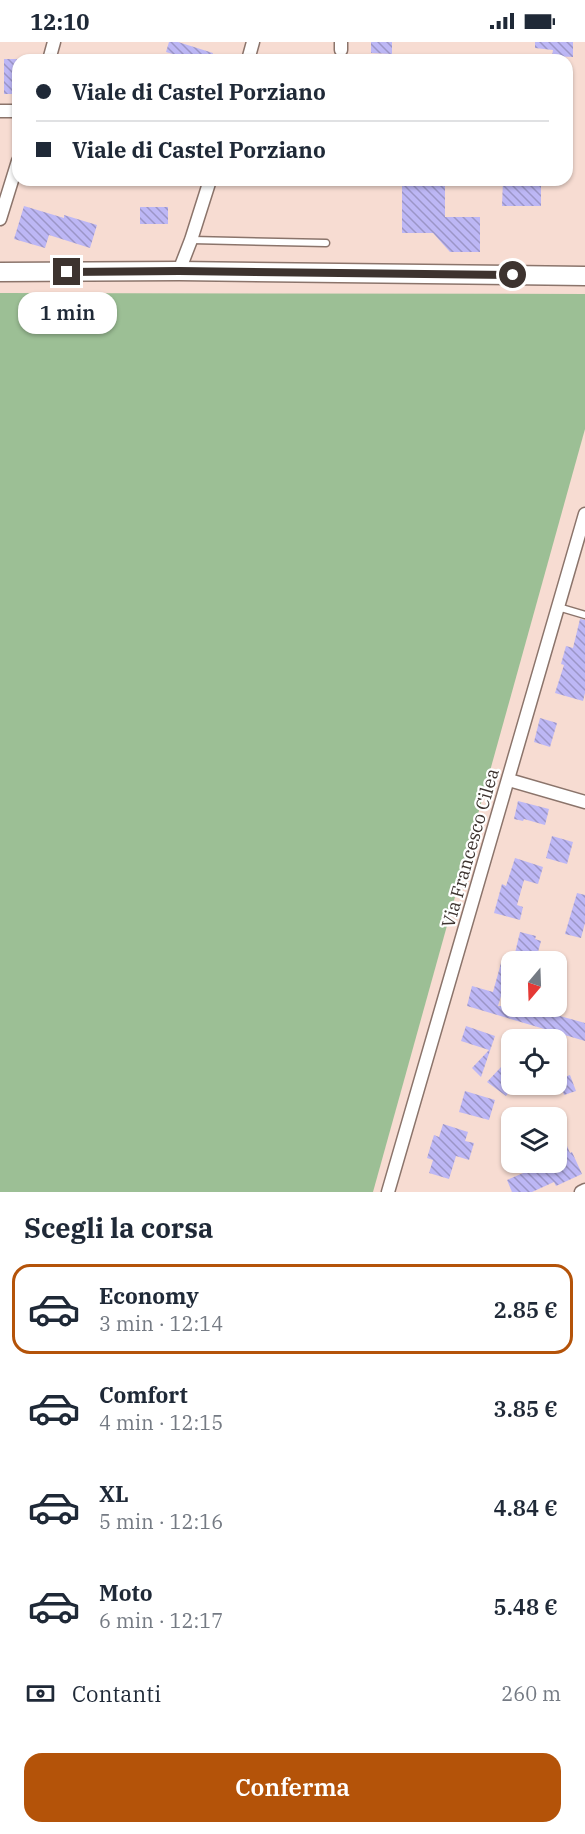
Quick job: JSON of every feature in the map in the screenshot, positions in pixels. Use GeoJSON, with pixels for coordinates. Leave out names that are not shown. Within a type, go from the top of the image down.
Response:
{"type":"FeatureCollection","features":[{"type":"Feature","properties":{"kind":"street"},"geometry":{"type":"LineString","coordinates":[[0,219],[12,180]]}},
{"type":"Feature","properties":{"kind":"street"},"geometry":{"type":"LineString","coordinates":[[179,271],[208,186]]}},
{"type":"Feature","properties":{"kind":"street"},"geometry":{"type":"LineString","coordinates":[[0,272],[179,271],[585,276]]}},
{"type":"Feature","properties":{"kind":"street","name":"Via Francesco Cilea"},"geometry":{"type":"LineString","coordinates":[[388,1192],[558,607],[582,536],[585,514]]}},
{"type":"Feature","properties":{"kind":"street"},"geometry":{"type":"LineString","coordinates":[[509,780],[585,802]]}},
{"type":"Feature","properties":{"kind":"lane"},"geometry":{"type":"LineString","coordinates":[[191,240],[326,243]]}},
{"type":"Feature","properties":{"kind":"lane"},"geometry":{"type":"LineString","coordinates":[[558,607],[585,615]]}},
{"type":"Feature","properties":{"kind":"green space"},"geometry":{"type":"Polygon","coordinates":[[[0,293],[585,294],[585,429],[373,1192],[0,1192],[0,293]]]}},
{"type":"Feature","properties":{"kind":"building"},"geometry":{"type":"Polygon","coordinates":[[[169,42],[178,42],[213,53],[173,54],[166,52],[169,42]]]}},
{"type":"Feature","properties":{"kind":"building"},"geometry":{"type":"Polygon","coordinates":[[[371,42],[392,42],[392,54],[371,53],[371,42]]]}},
{"type":"Feature","properties":{"kind":"building"},"geometry":{"type":"Polygon","coordinates":[[[535,42],[573,42],[573,54],[552,54],[553,50],[535,48],[535,42]]]}},
{"type":"Feature","properties":{"kind":"building"},"geometry":{"type":"Polygon","coordinates":[[[4,59],[12,59],[12,94],[4,94],[4,59]]]}},
{"type":"Feature","properties":{"kind":"building"},"geometry":{"type":"Polygon","coordinates":[[[402,186],[445,186],[445,217],[480,217],[480,252],[450,252],[433,233],[402,233],[402,186]]]}},
{"type":"Feature","properties":{"kind":"building"},"geometry":{"type":"Polygon","coordinates":[[[503,186],[541,186],[541,206],[502,206],[503,186]]]}},
{"type":"Feature","properties":{"kind":"building"},"geometry":{"type":"Polygon","coordinates":[[[24,206],[97,225],[90,248],[49,235],[45,248],[14,239],[24,206]]]}},
{"type":"Feature","properties":{"kind":"building"},"geometry":{"type":"Polygon","coordinates":[[[140,207],[168,207],[168,224],[140,224],[140,207]]]}},
{"type":"Feature","properties":{"kind":"building"},"geometry":{"type":"Polygon","coordinates":[[[580,619],[585,620],[585,693],[583,701],[555,693],[564,665],[561,664],[566,646],[573,648],[580,619]]]}},
{"type":"Feature","properties":{"kind":"building"},"geometry":{"type":"Polygon","coordinates":[[[540,718],[557,723],[550,747],[534,742],[540,718]]]}},
{"type":"Feature","properties":{"kind":"building"},"geometry":{"type":"Polygon","coordinates":[[[518,801],[549,809],[545,825],[524,819],[523,821],[514,819],[518,801]]]}},
{"type":"Feature","properties":{"kind":"building"},"geometry":{"type":"Polygon","coordinates":[[[552,836],[573,842],[567,864],[546,858],[552,836]]]}},
{"type":"Feature","properties":{"kind":"building"},"geometry":{"type":"Polygon","coordinates":[[[515,858],[543,867],[538,884],[524,880],[517,905],[523,907],[520,920],[494,913],[502,884],[506,886],[515,858]]]}},
{"type":"Feature","properties":{"kind":"building"},"geometry":{"type":"Polygon","coordinates":[[[577,893],[585,895],[585,923],[581,938],[565,934],[577,893]]]}},
{"type":"Feature","properties":{"kind":"building"},"geometry":{"type":"Polygon","coordinates":[[[520,932],[536,936],[535,939],[541,941],[538,951],[515,951],[520,932]]]}},
{"type":"Feature","properties":{"kind":"building"},"geometry":{"type":"Polygon","coordinates":[[[501,963],[501,996],[498,1006],[501,1006],[501,1016],[467,1006],[472,986],[493,992],[501,963]]]}},
{"type":"Feature","properties":{"kind":"building"},"geometry":{"type":"Polygon","coordinates":[[[504,1017],[563,1017],[585,1023],[585,1041],[567,1036],[567,1029],[545,1029],[504,1017]]]}},
{"type":"Feature","properties":{"kind":"building"},"geometry":{"type":"Polygon","coordinates":[[[466,1026],[495,1036],[481,1077],[472,1068],[489,1050],[461,1041],[466,1026]]]}},
{"type":"Feature","properties":{"kind":"building"},"geometry":{"type":"Polygon","coordinates":[[[501,1067],[501,1092],[487,1082],[501,1067]]]}},
{"type":"Feature","properties":{"kind":"building"},"geometry":{"type":"Polygon","coordinates":[[[570,1075],[576,1091],[567,1094],[567,1076],[570,1075]]]}},
{"type":"Feature","properties":{"kind":"building"},"geometry":{"type":"Polygon","coordinates":[[[465,1091],[495,1100],[489,1120],[459,1112],[465,1091]]]}},
{"type":"Feature","properties":{"kind":"building"},"geometry":{"type":"Polygon","coordinates":[[[443,1124],[468,1132],[465,1141],[474,1143],[469,1160],[456,1156],[449,1179],[429,1173],[433,1160],[427,1158],[434,1135],[439,1137],[443,1124]]]}},
{"type":"Feature","properties":{"kind":"building"},"geometry":{"type":"Polygon","coordinates":[[[567,1146],[582,1174],[556,1186],[554,1182],[532,1192],[512,1192],[507,1180],[523,1173],[567,1173],[567,1146]]]}},
{"type":"Feature","properties":{"kind":"route"},"geometry":{"type":"LineString","coordinates":[[67,272],[513,275]]}}]}
